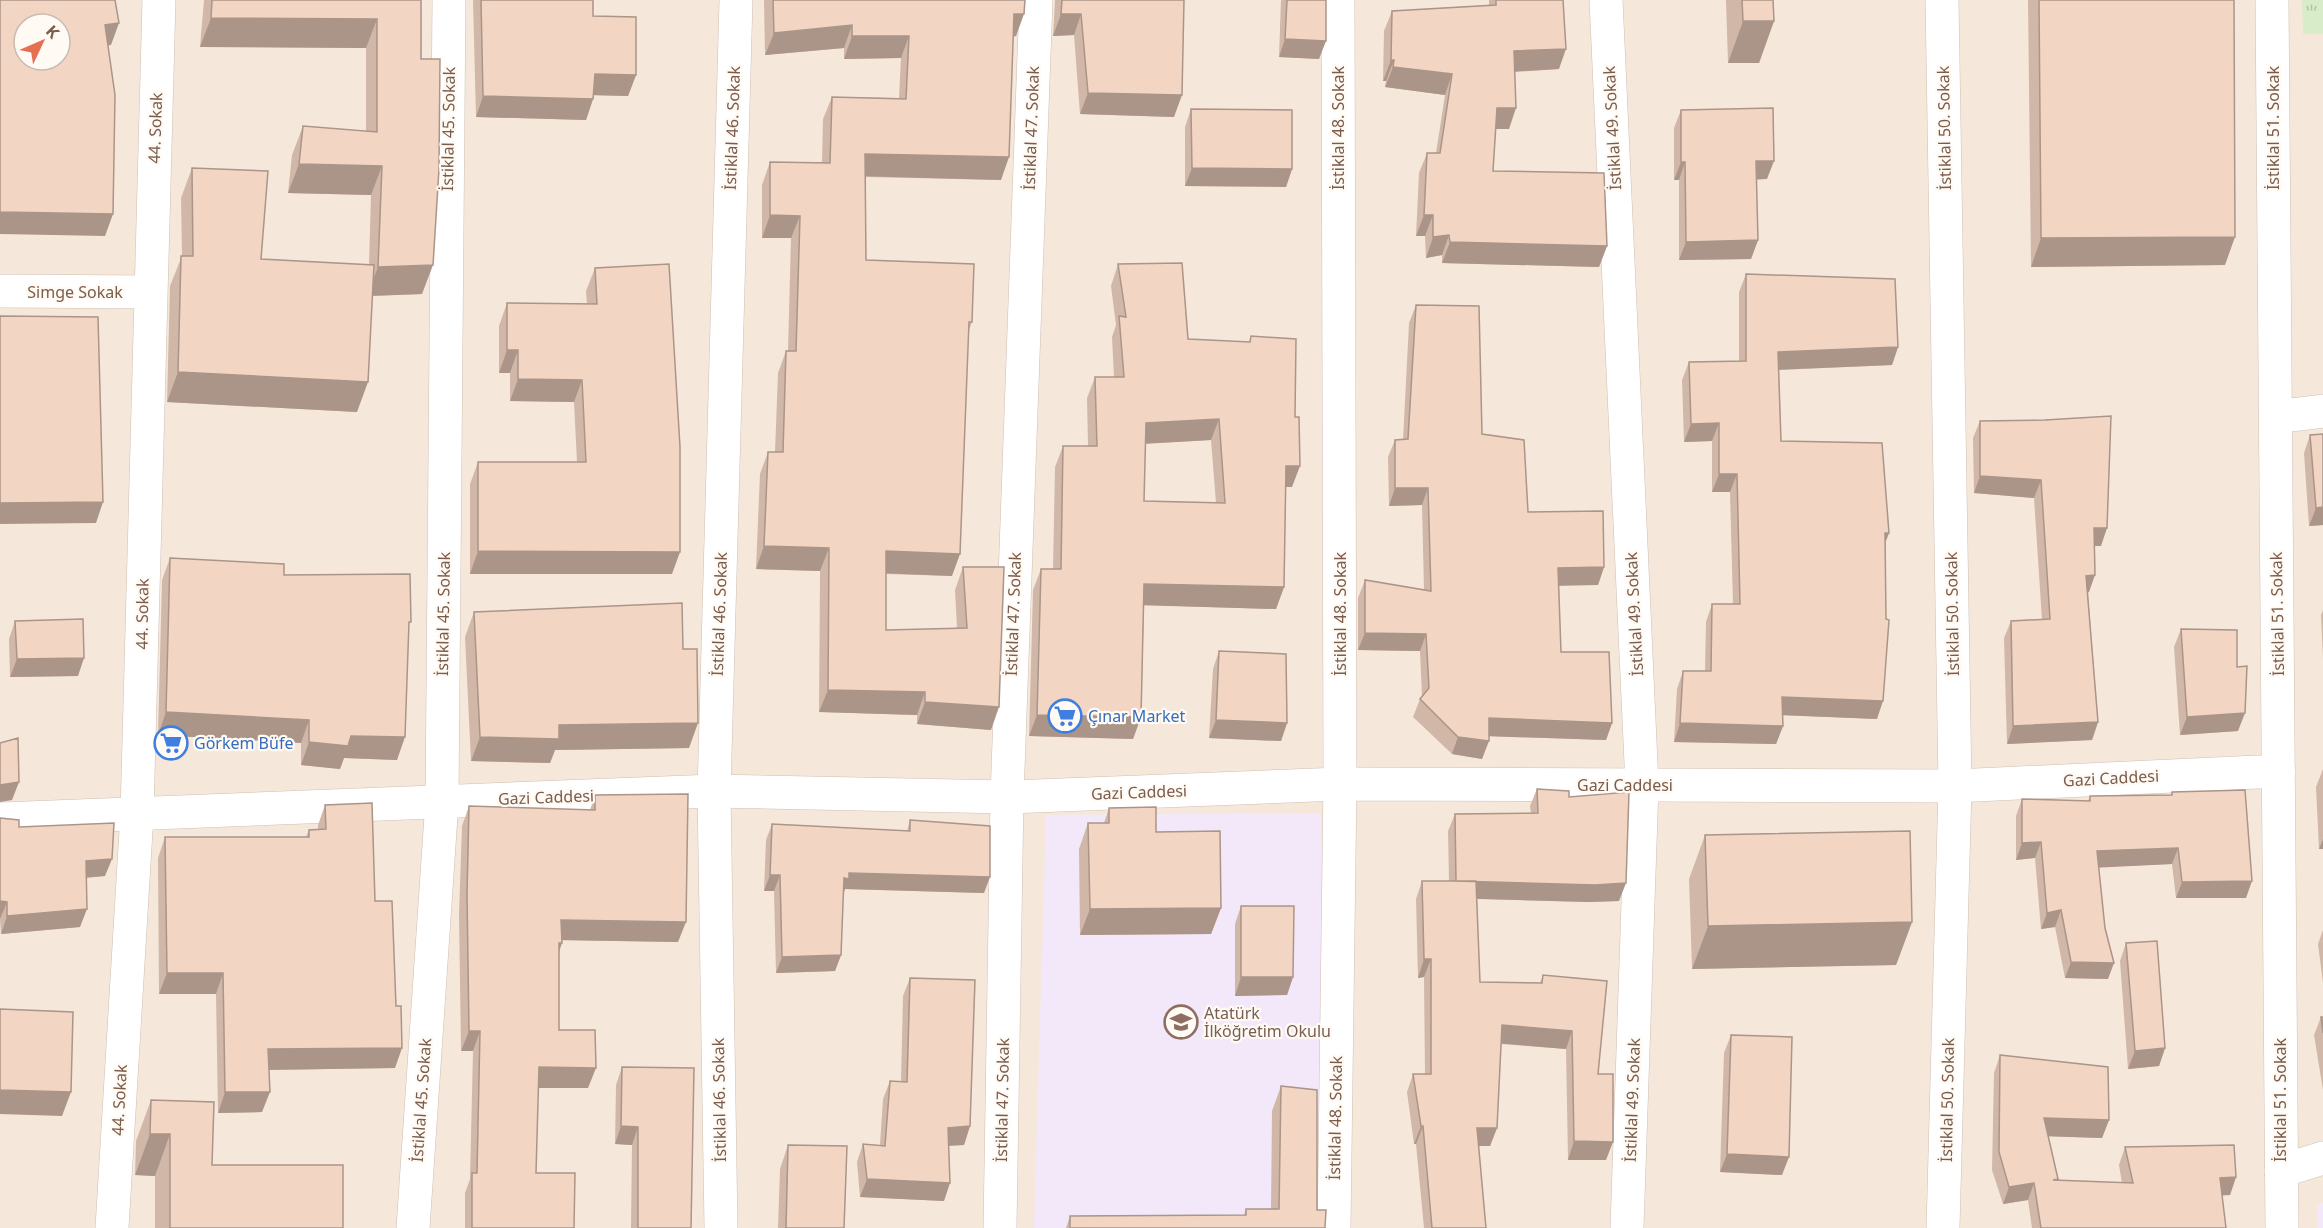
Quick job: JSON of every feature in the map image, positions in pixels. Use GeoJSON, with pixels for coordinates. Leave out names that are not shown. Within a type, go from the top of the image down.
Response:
{"type":"FeatureCollection","features":[{"type":"Feature","properties":{"kind":"street","name":"44. Sokak"},"geometry":{"type":"LineString","coordinates":[[112,1228],[137,814],[159,0]]}},
{"type":"Feature","properties":{"kind":"street","name":"İstiklal 45. Sokak"},"geometry":{"type":"LineString","coordinates":[[413,1228],[442,801],[449,0]]}},
{"type":"Feature","properties":{"kind":"street","name":"İstiklal 46. Sokak"},"geometry":{"type":"LineString","coordinates":[[721,1228],[714,791],[736,0]]}},
{"type":"Feature","properties":{"kind":"street","name":"İstiklal 47. Sokak"},"geometry":{"type":"LineString","coordinates":[[1000,1228],[1006,797],[1036,0]]}},
{"type":"Feature","properties":{"kind":"street","name":"İstiklal 48. Sokak"},"geometry":{"type":"LineString","coordinates":[[1334,1228],[1340,784],[1338,0]]}},
{"type":"Feature","properties":{"kind":"street","name":"İstiklal 49. Sokak"},"geometry":{"type":"LineString","coordinates":[[1606,0],[1642,785],[1628,1228]]}},
{"type":"Feature","properties":{"kind":"street","name":"İstiklal 50. Sokak"},"geometry":{"type":"LineString","coordinates":[[1942,0],[1954,786],[1943,1228]]}},
{"type":"Feature","properties":{"kind":"street","name":"İstiklal 51. Sokak"},"geometry":{"type":"LineString","coordinates":[[2272,0],[2282,1228]]}},
{"type":"Feature","properties":{"kind":"street","name":"Simge Sokak"},"geometry":{"type":"LineString","coordinates":[[0,291],[150,292]]}},
{"type":"Feature","properties":{"kind":"street"},"geometry":{"type":"LineString","coordinates":[[2276,417],[2323,411]]}},
{"type":"Feature","properties":{"kind":"street","name":"Gazi Caddesi"},"geometry":{"type":"LineString","coordinates":[[0,819],[714,791],[1006,797],[1340,784],[1954,786],[2279,771]]}},
{"type":"Feature","properties":{"kind":"street"},"geometry":{"type":"LineString","coordinates":[[2281,1171],[2323,1158]]}},
{"type":"Feature","properties":{"kind":"shaded area"},"geometry":{"type":"Polygon","coordinates":[[[0,0],[2323,0],[2323,1228],[0,1228],[0,0]]]}},
{"type":"Feature","properties":{"kind":"shaded area","name":"Atatürk İlköğretim Okulu"},"geometry":{"type":"Polygon","coordinates":[[[1321,813],[1322,1228],[1034,1228],[1046,815],[1321,813]]]}},
{"type":"Feature","properties":{"kind":"shaded area"},"geometry":{"type":"Polygon","coordinates":[[[2323,1203],[2323,1228],[2318,1228],[2317,1204],[2323,1203]]]}},
{"type":"Feature","properties":{"kind":"green space"},"geometry":{"type":"Polygon","coordinates":[[[2302,0],[2323,0],[2323,34],[2303,34],[2302,0]]]}},
{"type":"Feature","properties":{"kind":"building"},"geometry":{"type":"Polygon","coordinates":[[[0,0],[115,0],[119,23],[105,25],[115,95],[113,214],[0,212],[0,0]]]}},
{"type":"Feature","properties":{"kind":"building"},"geometry":{"type":"Polygon","coordinates":[[[212,0],[421,0],[421,59],[440,59],[439,169],[433,265],[378,267],[382,166],[299,164],[303,126],[377,132],[377,19],[211,18],[212,0]]]}},
{"type":"Feature","properties":{"kind":"building"},"geometry":{"type":"Polygon","coordinates":[[[481,0],[593,0],[593,16],[636,17],[636,75],[595,74],[593,99],[483,96],[481,0]]]}},
{"type":"Feature","properties":{"kind":"building"},"geometry":{"type":"Polygon","coordinates":[[[773,0],[1025,0],[1024,14],[1014,14],[1009,157],[865,154],[866,260],[974,264],[972,322],[969,322],[960,554],[886,551],[886,630],[967,628],[963,567],[1004,567],[999,707],[925,702],[925,692],[828,690],[829,548],[764,546],[768,452],[783,452],[786,351],[796,351],[800,216],[770,215],[770,162],[830,163],[832,97],[906,99],[909,36],[852,36],[852,25],[774,33],[773,0]]]}},
{"type":"Feature","properties":{"kind":"building"},"geometry":{"type":"Polygon","coordinates":[[[1062,0],[1184,0],[1182,95],[1088,93],[1081,14],[1061,14],[1062,0]]]}},
{"type":"Feature","properties":{"kind":"building"},"geometry":{"type":"Polygon","coordinates":[[[1287,0],[1326,0],[1326,41],[1285,39],[1287,0]]]}},
{"type":"Feature","properties":{"kind":"building"},"geometry":{"type":"Polygon","coordinates":[[[1496,0],[1563,0],[1566,49],[1514,51],[1516,108],[1497,108],[1493,171],[1604,173],[1607,246],[1450,242],[1449,235],[1433,237],[1433,215],[1424,215],[1427,153],[1440,153],[1452,74],[1393,67],[1394,60],[1391,60],[1392,11],[1496,5],[1496,0]]]}},
{"type":"Feature","properties":{"kind":"building"},"geometry":{"type":"Polygon","coordinates":[[[1742,0],[1773,0],[1774,21],[1743,21],[1742,0]]]}},
{"type":"Feature","properties":{"kind":"building"},"geometry":{"type":"Polygon","coordinates":[[[2039,0],[2234,0],[2235,237],[2041,238],[2039,0]]]}},
{"type":"Feature","properties":{"kind":"building"},"geometry":{"type":"Polygon","coordinates":[[[1773,108],[1774,161],[1756,161],[1758,240],[1686,242],[1685,162],[1681,162],[1681,110],[1773,108]]]}},
{"type":"Feature","properties":{"kind":"building"},"geometry":{"type":"Polygon","coordinates":[[[1191,109],[1292,110],[1292,169],[1192,168],[1191,109]]]}},
{"type":"Feature","properties":{"kind":"building"},"geometry":{"type":"Polygon","coordinates":[[[192,168],[268,171],[261,259],[374,265],[368,382],[178,372],[181,256],[193,256],[192,168]]]}},
{"type":"Feature","properties":{"kind":"building"},"geometry":{"type":"Polygon","coordinates":[[[1182,263],[1188,339],[1250,342],[1251,336],[1296,339],[1295,417],[1299,417],[1300,466],[1286,466],[1284,587],[1144,584],[1141,717],[1037,715],[1041,569],[1061,569],[1063,446],[1097,446],[1095,377],[1124,377],[1119,316],[1126,317],[1118,264],[1182,263]],[[1219,419],[1146,423],[1144,501],[1225,503],[1219,419]]]}},
{"type":"Feature","properties":{"kind":"building"},"geometry":{"type":"Polygon","coordinates":[[[669,264],[680,447],[680,552],[478,551],[478,462],[586,462],[582,380],[518,379],[518,350],[507,350],[507,303],[597,304],[595,268],[669,264]]]}},
{"type":"Feature","properties":{"kind":"building"},"geometry":{"type":"Polygon","coordinates":[[[1746,274],[1895,279],[1898,347],[1778,352],[1781,441],[1882,443],[1889,533],[1885,533],[1886,619],[1889,620],[1883,701],[1782,697],[1783,726],[1680,723],[1683,671],[1711,671],[1712,604],[1740,604],[1737,474],[1719,474],[1719,423],[1691,424],[1689,362],[1746,361],[1746,274]]]}},
{"type":"Feature","properties":{"kind":"building"},"geometry":{"type":"Polygon","coordinates":[[[1416,305],[1479,306],[1482,434],[1524,440],[1528,512],[1603,511],[1604,567],[1558,568],[1561,652],[1609,652],[1612,723],[1489,718],[1489,741],[1458,737],[1420,699],[1429,688],[1426,634],[1365,633],[1365,580],[1431,591],[1428,488],[1395,488],[1395,440],[1408,439],[1416,305]]]}},
{"type":"Feature","properties":{"kind":"building"},"geometry":{"type":"Polygon","coordinates":[[[0,316],[98,317],[103,502],[0,503],[0,316]]]}},
{"type":"Feature","properties":{"kind":"building"},"geometry":{"type":"Polygon","coordinates":[[[2111,416],[2107,528],[2094,528],[2095,575],[2086,576],[2098,722],[2013,726],[2011,621],[2050,619],[2041,480],[1980,476],[1980,421],[2111,416]]]}},
{"type":"Feature","properties":{"kind":"building"},"geometry":{"type":"Polygon","coordinates":[[[2323,434],[2323,507],[2316,508],[2310,435],[2323,434]]]}},
{"type":"Feature","properties":{"kind":"building"},"geometry":{"type":"Polygon","coordinates":[[[170,558],[284,564],[284,575],[410,574],[411,622],[409,622],[405,737],[351,736],[348,746],[309,742],[309,720],[166,712],[170,558]]]}},
{"type":"Feature","properties":{"kind":"building"},"geometry":{"type":"Polygon","coordinates":[[[682,603],[683,649],[697,649],[698,723],[559,725],[559,739],[480,737],[474,612],[682,603]]]}},
{"type":"Feature","properties":{"kind":"building"},"geometry":{"type":"Polygon","coordinates":[[[83,619],[84,658],[17,659],[15,621],[83,619]]]}},
{"type":"Feature","properties":{"kind":"building"},"geometry":{"type":"Polygon","coordinates":[[[2181,629],[2237,630],[2237,667],[2247,666],[2245,713],[2187,717],[2181,629]]]}},
{"type":"Feature","properties":{"kind":"building"},"geometry":{"type":"Polygon","coordinates":[[[1219,651],[1286,654],[1287,723],[1216,720],[1219,651]]]}},
{"type":"Feature","properties":{"kind":"building"},"geometry":{"type":"Polygon","coordinates":[[[18,738],[19,782],[0,785],[0,743],[18,738]]]}},
{"type":"Feature","properties":{"kind":"building"},"geometry":{"type":"Polygon","coordinates":[[[1537,789],[1569,791],[1569,797],[1629,792],[1626,883],[1595,885],[1456,881],[1455,814],[1538,813],[1537,789]]]}},
{"type":"Feature","properties":{"kind":"building"},"geometry":{"type":"Polygon","coordinates":[[[2245,790],[2252,881],[2182,882],[2178,848],[2097,851],[2105,928],[2114,963],[2071,962],[2061,910],[2047,913],[2041,842],[2022,843],[2022,799],[2090,801],[2090,796],[2172,795],[2172,792],[2245,790]]]}},
{"type":"Feature","properties":{"kind":"building"},"geometry":{"type":"Polygon","coordinates":[[[688,794],[686,922],[561,920],[559,1030],[595,1030],[596,1068],[539,1067],[536,1173],[575,1173],[574,1228],[472,1228],[472,1173],[477,1173],[480,1031],[469,1031],[467,894],[469,806],[595,810],[595,795],[688,794]]]}},
{"type":"Feature","properties":{"kind":"building"},"geometry":{"type":"Polygon","coordinates":[[[372,803],[375,901],[392,901],[396,1006],[401,1006],[402,1048],[268,1049],[270,1092],[225,1092],[223,973],[167,973],[165,837],[309,837],[309,830],[326,829],[325,805],[372,803]]]}},
{"type":"Feature","properties":{"kind":"building"},"geometry":{"type":"Polygon","coordinates":[[[1156,807],[1156,832],[1220,831],[1221,908],[1090,909],[1088,823],[1109,823],[1109,808],[1156,807]]]}},
{"type":"Feature","properties":{"kind":"building"},"geometry":{"type":"Polygon","coordinates":[[[0,818],[19,820],[19,827],[114,823],[112,859],[86,861],[87,909],[7,916],[7,902],[0,901],[0,818]]]}},
{"type":"Feature","properties":{"kind":"building"},"geometry":{"type":"Polygon","coordinates":[[[910,820],[990,826],[990,877],[849,873],[849,879],[844,878],[841,955],[782,957],[780,875],[770,875],[772,824],[910,831],[910,820]]]}},
{"type":"Feature","properties":{"kind":"building"},"geometry":{"type":"Polygon","coordinates":[[[1910,831],[1912,922],[1708,926],[1705,835],[1910,831]]]}},
{"type":"Feature","properties":{"kind":"building"},"geometry":{"type":"Polygon","coordinates":[[[1422,881],[1476,881],[1480,982],[1542,983],[1543,975],[1607,981],[1598,1074],[1613,1074],[1613,1142],[1574,1141],[1572,1031],[1502,1025],[1497,1128],[1477,1128],[1486,1228],[1432,1228],[1423,1126],[1421,1126],[1413,1074],[1431,1074],[1431,959],[1424,959],[1422,881]]]}},
{"type":"Feature","properties":{"kind":"building"},"geometry":{"type":"Polygon","coordinates":[[[1241,906],[1294,906],[1293,977],[1241,977],[1241,906]]]}},
{"type":"Feature","properties":{"kind":"building"},"geometry":{"type":"Polygon","coordinates":[[[2157,941],[2165,1048],[2135,1051],[2126,943],[2157,941]]]}},
{"type":"Feature","properties":{"kind":"building"},"geometry":{"type":"Polygon","coordinates":[[[910,978],[975,980],[970,1126],[948,1128],[950,1183],[867,1179],[863,1144],[885,1146],[890,1081],[907,1082],[910,978]]]}},
{"type":"Feature","properties":{"kind":"building"},"geometry":{"type":"Polygon","coordinates":[[[0,1009],[73,1012],[71,1092],[0,1090],[0,1009]]]}},
{"type":"Feature","properties":{"kind":"building"},"geometry":{"type":"Polygon","coordinates":[[[1731,1035],[1792,1037],[1789,1157],[1727,1154],[1731,1035]]]}},
{"type":"Feature","properties":{"kind":"building"},"geometry":{"type":"Polygon","coordinates":[[[2000,1055],[2108,1067],[2109,1120],[2044,1118],[2058,1179],[2053,1180],[2133,1183],[2125,1147],[2234,1145],[2236,1177],[2220,1178],[2226,1228],[2041,1228],[2034,1183],[2009,1187],[1999,1152],[2000,1055]]]}},
{"type":"Feature","properties":{"kind":"building"},"geometry":{"type":"Polygon","coordinates":[[[622,1067],[694,1068],[691,1228],[638,1228],[638,1127],[621,1126],[622,1067]]]}},
{"type":"Feature","properties":{"kind":"building"},"geometry":{"type":"Polygon","coordinates":[[[1281,1086],[1317,1090],[1317,1210],[1326,1210],[1325,1228],[1070,1228],[1070,1216],[1246,1215],[1246,1209],[1279,1209],[1281,1086]]]}},
{"type":"Feature","properties":{"kind":"building"},"geometry":{"type":"Polygon","coordinates":[[[151,1100],[214,1102],[212,1165],[343,1165],[343,1228],[170,1228],[170,1134],[150,1134],[151,1100]]]}},
{"type":"Feature","properties":{"kind":"building"},"geometry":{"type":"Polygon","coordinates":[[[788,1145],[847,1146],[844,1228],[786,1228],[788,1145]]]}},
{"type":"Feature","properties":{"kind":"place","name":"Çınar Market"},"geometry":{"type":"Point","coordinates":[1065,716]}},
{"type":"Feature","properties":{"kind":"place","name":"Görkem Büfe"},"geometry":{"type":"Point","coordinates":[171,743]}},
{"type":"Feature","properties":{"kind":"place","name":"Atatürk İlköğretim Okulu"},"geometry":{"type":"Point","coordinates":[1181,1022]}}]}
